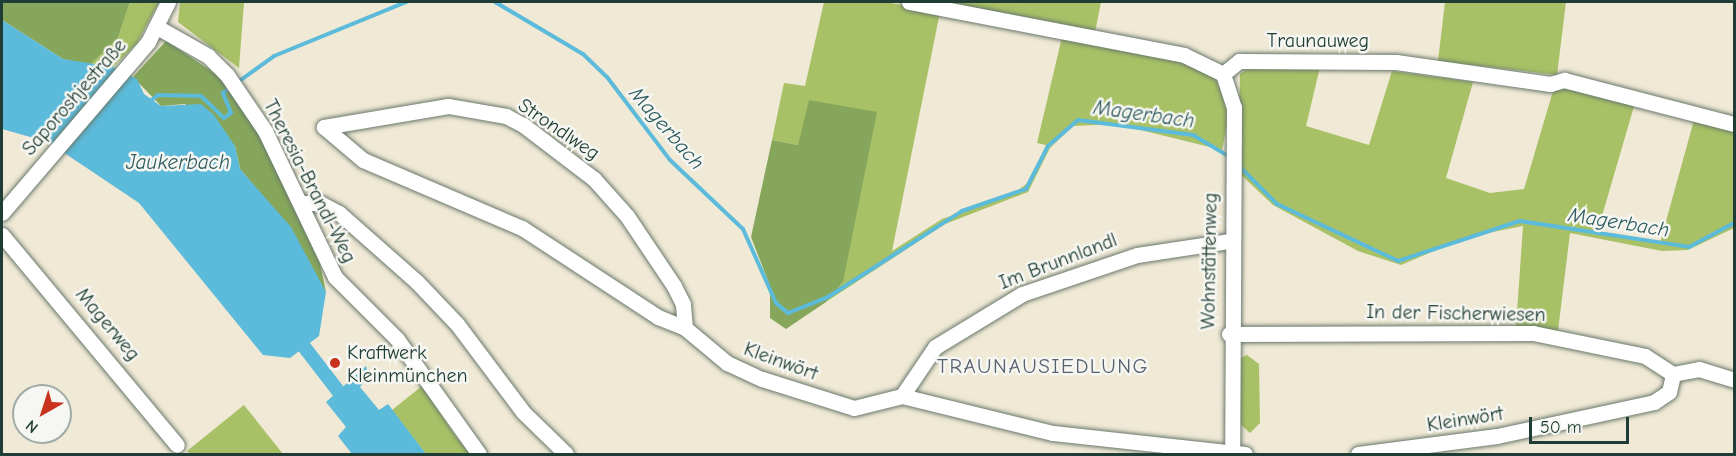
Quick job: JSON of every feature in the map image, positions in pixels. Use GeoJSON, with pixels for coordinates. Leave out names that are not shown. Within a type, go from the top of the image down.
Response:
{"type":"FeatureCollection","features":[{"type":"Feature","properties":{"kind":"street","name":"Saporoshjestraße"},"geometry":{"type":"LineString","coordinates":[[2,213],[137,57],[157,27],[168,2]]}},
{"type":"Feature","properties":{"kind":"street"},"geometry":{"type":"LineString","coordinates":[[909,2],[1184,55],[1223,74]]}},
{"type":"Feature","properties":{"kind":"street","name":"Theresia-Brandl-Weg"},"geometry":{"type":"LineString","coordinates":[[157,27],[208,56],[240,92],[302,203],[335,277],[397,339],[479,454]]}},
{"type":"Feature","properties":{"kind":"street","name":"Traunauweg"},"geometry":{"type":"LineString","coordinates":[[1223,74],[1239,61],[1396,62],[1550,84],[1564,80],[1734,124]]}},
{"type":"Feature","properties":{"kind":"street","name":"Wohnstättenweg"},"geometry":{"type":"LineString","coordinates":[[1223,74],[1233,96],[1229,334],[1239,452]]}},
{"type":"Feature","properties":{"kind":"street","name":"Strondlweg"},"geometry":{"type":"LineString","coordinates":[[324,127],[448,106],[506,116],[523,125],[594,178],[627,216],[674,286],[683,304],[685,328]]}},
{"type":"Feature","properties":{"kind":"street","name":"Kleinwört"},"geometry":{"type":"LineString","coordinates":[[324,127],[363,160],[522,228],[658,317],[685,328],[744,373],[832,401],[869,408],[902,396]]}},
{"type":"Feature","properties":{"kind":"street"},"geometry":{"type":"LineString","coordinates":[[302,203],[320,202],[339,213],[417,282],[452,318],[523,412],[566,454]]}},
{"type":"Feature","properties":{"kind":"street","name":"Magerweg"},"geometry":{"type":"LineString","coordinates":[[2,235],[177,445]]}},
{"type":"Feature","properties":{"kind":"street","name":"Im Brunnlandl"},"geometry":{"type":"LineString","coordinates":[[902,396],[935,347],[1015,298],[1101,264],[1230,241]]}},
{"type":"Feature","properties":{"kind":"street","name":"In der Fischerwiesen"},"geometry":{"type":"LineString","coordinates":[[1229,334],[1533,333],[1645,356],[1673,374]]}},
{"type":"Feature","properties":{"kind":"street"},"geometry":{"type":"LineString","coordinates":[[1673,374],[1699,369],[1734,380]]}},
{"type":"Feature","properties":{"kind":"street","name":"Kleinwört"},"geometry":{"type":"LineString","coordinates":[[1358,454],[1497,436],[1654,402],[1669,392],[1673,374]]}},
{"type":"Feature","properties":{"kind":"street"},"geometry":{"type":"LineString","coordinates":[[902,396],[1053,433],[1239,452]]}},
{"type":"Feature","properties":{"kind":"green space"},"geometry":{"type":"Polygon","coordinates":[[[2,2],[130,2],[118,38],[90,65],[63,59],[2,20],[2,2]]]}},
{"type":"Feature","properties":{"kind":"green space"},"geometry":{"type":"Polygon","coordinates":[[[130,2],[159,2],[137,43],[113,67],[90,65],[118,38],[130,2]]]}},
{"type":"Feature","properties":{"kind":"green space"},"geometry":{"type":"Polygon","coordinates":[[[180,2],[244,2],[239,68],[178,22],[180,2]]]}},
{"type":"Feature","properties":{"kind":"green space"},"geometry":{"type":"Polygon","coordinates":[[[824,2],[886,2],[940,12],[892,251],[942,219],[1011,195],[1032,180],[1046,145],[1037,143],[1062,37],[1178,60],[1216,78],[1229,115],[1222,150],[1116,124],[1073,126],[1050,148],[1028,192],[945,224],[826,302],[843,282],[798,145],[772,140],[784,83],[805,86],[824,2]]]}},
{"type":"Feature","properties":{"kind":"green space"},"geometry":{"type":"Polygon","coordinates":[[[945,2],[1101,2],[1095,32],[945,2]]]}},
{"type":"Feature","properties":{"kind":"green space"},"geometry":{"type":"Polygon","coordinates":[[[1445,2],[1566,2],[1557,75],[1438,61],[1445,2]]]}},
{"type":"Feature","properties":{"kind":"green space"},"geometry":{"type":"Polygon","coordinates":[[[166,41],[219,76],[259,133],[320,264],[326,292],[274,209],[240,169],[235,146],[185,104],[161,106],[133,77],[166,41]]]}},
{"type":"Feature","properties":{"kind":"green space"},"geometry":{"type":"Polygon","coordinates":[[[1320,67],[1306,126],[1369,145],[1392,71],[1473,82],[1446,178],[1490,193],[1524,189],[1553,91],[1561,85],[1635,103],[1597,233],[1628,239],[1660,243],[1694,120],[1734,129],[1734,228],[1688,250],[1662,251],[1570,233],[1558,331],[1516,326],[1523,226],[1467,237],[1401,265],[1358,251],[1273,205],[1238,172],[1240,74],[1248,68],[1320,67]]]}},
{"type":"Feature","properties":{"kind":"green space"},"geometry":{"type":"Polygon","coordinates":[[[809,100],[877,112],[843,282],[826,302],[786,329],[770,318],[770,286],[751,237],[772,140],[798,145],[809,100]]]}},
{"type":"Feature","properties":{"kind":"green space"},"geometry":{"type":"Polygon","coordinates":[[[1247,355],[1259,364],[1260,423],[1250,433],[1239,423],[1239,359],[1247,355]]]}},
{"type":"Feature","properties":{"kind":"green space"},"geometry":{"type":"Polygon","coordinates":[[[422,386],[470,454],[426,454],[392,410],[422,386]]]}},
{"type":"Feature","properties":{"kind":"green space"},"geometry":{"type":"Polygon","coordinates":[[[244,405],[283,454],[190,454],[187,451],[244,405]]]}},
{"type":"Feature","properties":{"kind":"water","name":"Jaukerbach"},"geometry":{"type":"Polygon","coordinates":[[[2,20],[63,59],[113,67],[137,79],[144,94],[161,106],[201,104],[214,115],[235,146],[240,169],[291,227],[326,292],[319,336],[290,358],[263,355],[139,203],[48,142],[2,129],[2,20]]]}},
{"type":"Feature","properties":{"kind":"water"},"geometry":{"type":"Polygon","coordinates":[[[366,366],[369,376],[360,387],[379,410],[388,404],[426,454],[352,454],[338,436],[346,427],[326,402],[366,366]]]}},
{"type":"Feature","properties":{"kind":"waterway","name":"Magerbach"},"geometry":{"type":"LineString","coordinates":[[238,82],[274,56],[406,2]]}},
{"type":"Feature","properties":{"kind":"waterway","name":"Magerbach"},"geometry":{"type":"LineString","coordinates":[[495,2],[583,54],[607,77],[670,160],[743,229],[776,303],[788,313],[828,297],[962,211],[1026,189],[1048,146],[1078,120],[1193,135],[1230,157]]}},
{"type":"Feature","properties":{"kind":"waterway"},"geometry":{"type":"LineString","coordinates":[[149,102],[158,95],[201,96],[224,118],[231,113],[223,93],[232,86]]}},
{"type":"Feature","properties":{"kind":"waterway","name":"Magerbach"},"geometry":{"type":"LineString","coordinates":[[1237,164],[1277,204],[1398,261],[1520,221],[1689,247],[1734,223]]}},
{"type":"Feature","properties":{"kind":"waterway"},"geometry":{"type":"LineString","coordinates":[[295,335],[349,405]]}},
{"type":"Feature","properties":{"kind":"place","name":"Kraftwerk Kleinmünchen"},"geometry":{"type":"Point","coordinates":[335,363]}},
{"type":"Feature","properties":{"kind":"district","name":"TRAUNAUSIEDLUNG"},"geometry":{"type":"Point","coordinates":[1043,366]}}]}
